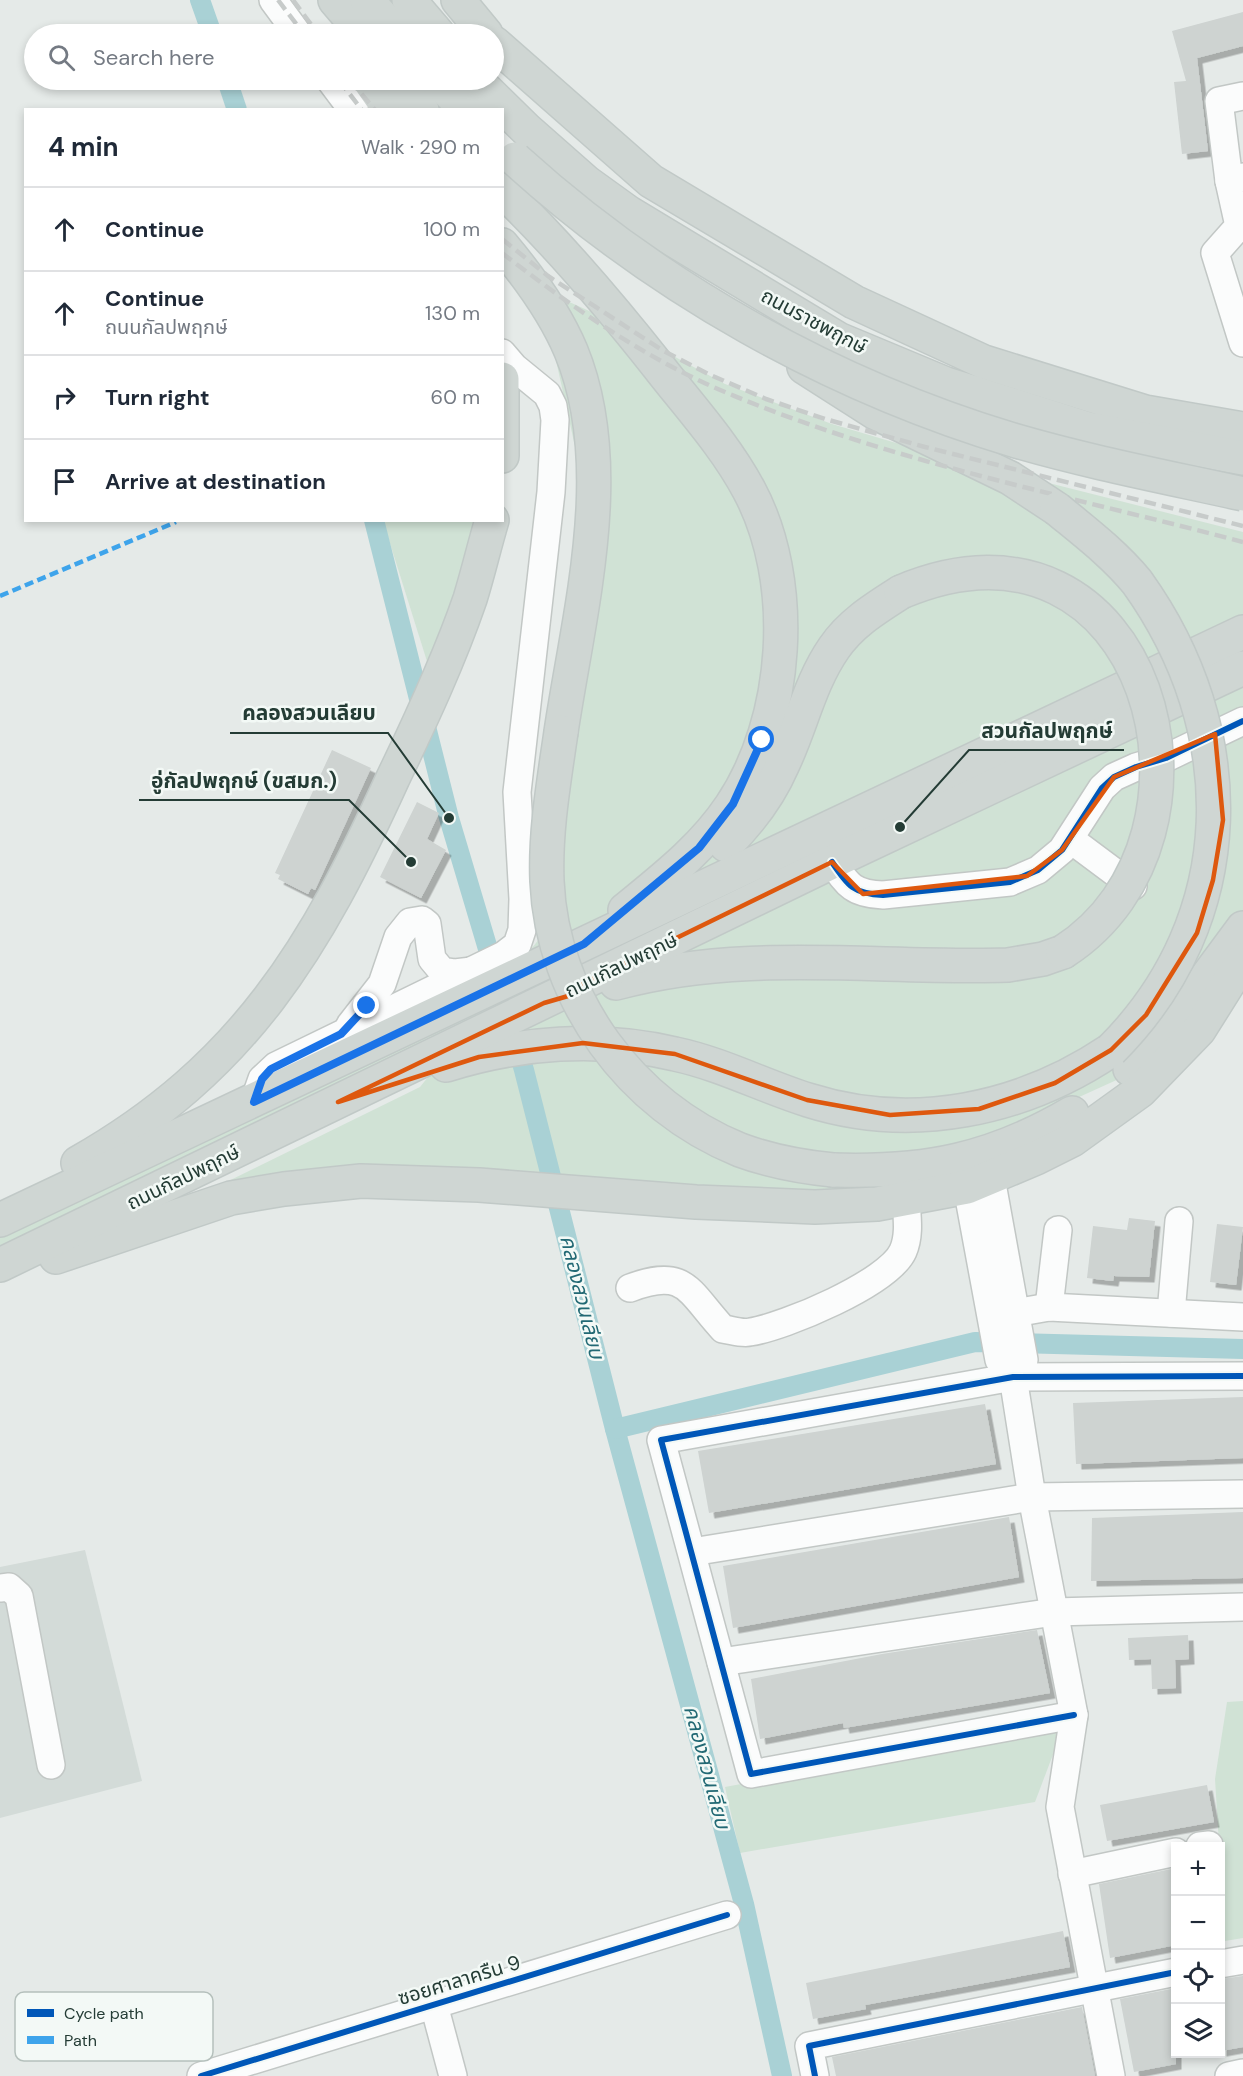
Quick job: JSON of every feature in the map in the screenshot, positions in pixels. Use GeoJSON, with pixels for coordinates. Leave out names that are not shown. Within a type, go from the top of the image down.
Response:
{"type":"FeatureCollection","features":[{"type":"Feature","properties":{"kind":"main road"},"geometry":{"type":"LineString","coordinates":[[313,0],[330,24]]}},
{"type":"Feature","properties":{"kind":"main road"},"geometry":{"type":"LineString","coordinates":[[335,0],[355,24]]}},
{"type":"Feature","properties":{"kind":"main road"},"geometry":{"type":"LineString","coordinates":[[367,0],[388,24]]}},
{"type":"Feature","properties":{"kind":"main road"},"geometry":{"type":"LineString","coordinates":[[409,0],[429,24]]}},
{"type":"Feature","properties":{"kind":"main road"},"geometry":{"type":"LineString","coordinates":[[458,0],[478,24]]}},
{"type":"Feature","properties":{"kind":"main road","name":"ถนนราชพฤกษ์"},"geometry":{"type":"LineString","coordinates":[[504,52],[651,181],[854,302],[984,362],[1145,412],[1207,425],[1243,429]]}},
{"type":"Feature","properties":{"kind":"main road"},"geometry":{"type":"LineString","coordinates":[[383,90],[418,108]]}},
{"type":"Feature","properties":{"kind":"main road"},"geometry":{"type":"LineString","coordinates":[[447,90],[464,108]]}},
{"type":"Feature","properties":{"kind":"main road","name":"ถนนราชพฤกษ์"},"geometry":{"type":"LineString","coordinates":[[486,90],[586,182],[672,241],[838,339],[946,384],[1088,429],[1243,458]]}},
{"type":"Feature","properties":{"kind":"main road","name":"ถนนราชพฤกษ์"},"geometry":{"type":"LineString","coordinates":[[509,153],[587,222],[650,267],[738,321],[842,373],[923,408],[1014,440],[1243,494]]}},
{"type":"Feature","properties":{"kind":"main road"},"geometry":{"type":"LineString","coordinates":[[498,1039],[536,1047],[583,1043],[643,1047],[675,1053],[734,1071],[807,1100],[846,1111],[890,1115],[979,1109],[1055,1083],[1111,1050],[1157,1000],[1186,957],[1197,933],[1213,880],[1223,820],[1220,760],[1206,701],[1176,636],[1123,567],[1057,509],[1001,473],[876,413],[807,369],[747,324],[665,257],[586,182]]}},
{"type":"Feature","properties":{"kind":"main road"},"geometry":{"type":"LineString","coordinates":[[504,192],[584,274],[733,463],[762,518],[778,580],[781,641],[777,682],[770,717],[745,782],[733,804],[699,848],[584,944]]}},
{"type":"Feature","properties":{"kind":"main road"},"geometry":{"type":"LineString","coordinates":[[672,241],[708,245],[835,300],[854,302]]}},
{"type":"Feature","properties":{"kind":"main road"},"geometry":{"type":"LineString","coordinates":[[504,247],[545,305],[571,350],[586,395],[591,425],[594,481],[590,545],[549,825],[547,882],[554,935],[561,959],[588,1019],[617,1061],[660,1102],[686,1120],[740,1149],[799,1166],[833,1170],[891,1171],[944,1164],[989,1152],[1056,1122],[1107,1089],[1151,1050],[1243,928]]}},
{"type":"Feature","properties":{"kind":"main road"},"geometry":{"type":"LineString","coordinates":[[0,1204],[65,1170],[136,1127],[196,1079],[262,1011],[333,904],[413,737],[470,599],[491,522]]}},
{"type":"Feature","properties":{"kind":"main road"},"geometry":{"type":"LineString","coordinates":[[535,1007],[640,976],[702,965],[772,962],[1008,965],[1043,959],[1063,952],[1114,923],[1138,900],[1166,856],[1182,810],[1185,747],[1176,705],[1166,681],[1143,646],[1097,604],[1056,585],[1000,573],[951,575],[901,592],[864,616],[835,646],[812,687],[782,767],[742,829],[701,865],[584,944]]}},
{"type":"Feature","properties":{"kind":"main road","name":"ถนนกัลปพฤกษ์"},"geometry":{"type":"LineString","coordinates":[[0,1220],[254,1102],[492,972],[584,944],[1243,632]]}},
{"type":"Feature","properties":{"kind":"main road","name":"ถนนกัลปพฤกษ์"},"geometry":{"type":"LineString","coordinates":[[0,1264],[338,1102],[452,1063],[498,1039],[535,1007],[832,862],[1243,668]]}},
{"type":"Feature","properties":{"kind":"main road"},"geometry":{"type":"LineString","coordinates":[[0,1277],[210,1204],[284,1189],[361,1181],[479,1185],[542,1192],[815,1208],[906,1200],[979,1183],[1072,1140],[1105,1119],[1140,1091],[1199,1030],[1243,960]]}},
{"type":"Feature","properties":{"kind":"street"},"geometry":{"type":"LineString","coordinates":[[273,0],[291,24]]}},
{"type":"Feature","properties":{"kind":"street"},"geometry":{"type":"LineString","coordinates":[[338,90],[345,100],[383,90]]}},
{"type":"Feature","properties":{"kind":"street"},"geometry":{"type":"LineString","coordinates":[[1243,96],[1219,101],[1236,179],[1239,226],[1215,253],[1243,344]]}},
{"type":"Feature","properties":{"kind":"street"},"geometry":{"type":"LineString","coordinates":[[254,1102],[262,1079],[271,1069],[341,1034],[492,972],[517,945],[522,930],[523,899],[517,792],[551,492],[555,420],[553,406],[547,394],[514,367],[504,355]]}},
{"type":"Feature","properties":{"kind":"street"},"geometry":{"type":"LineString","coordinates":[[832,862],[852,887],[863,894],[883,895],[1018,879],[1038,870],[1062,850],[1102,788],[1114,777],[1136,767],[1166,758],[1243,721]]}},
{"type":"Feature","properties":{"kind":"street"},"geometry":{"type":"LineString","coordinates":[[1070,838],[1133,886]]}},
{"type":"Feature","properties":{"kind":"street"},"geometry":{"type":"LineString","coordinates":[[341,1034],[367,1006],[382,984],[402,928],[410,922],[422,920],[427,924],[432,959],[442,971],[492,972]]}},
{"type":"Feature","properties":{"kind":"street"},"geometry":{"type":"LineString","coordinates":[[979,1183],[1005,1323],[1032,1497],[1074,1715],[1060,1807],[1111,2076]]}},
{"type":"Feature","properties":{"kind":"street"},"geometry":{"type":"LineString","coordinates":[[630,1288],[653,1280],[670,1278],[687,1287],[723,1329],[740,1332],[749,1333],[810,1314],[888,1269],[902,1252],[908,1233],[906,1200]]}},
{"type":"Feature","properties":{"kind":"street"},"geometry":{"type":"LineString","coordinates":[[1171,1313],[1179,1221]]}},
{"type":"Feature","properties":{"kind":"street"},"geometry":{"type":"LineString","coordinates":[[1049,1307],[1058,1230]]}},
{"type":"Feature","properties":{"kind":"street"},"geometry":{"type":"LineString","coordinates":[[1005,1323],[1049,1307],[1243,1317]]}},
{"type":"Feature","properties":{"kind":"street"},"geometry":{"type":"LineString","coordinates":[[1074,1715],[751,1774],[661,1440],[1012,1366],[1243,1376]]}},
{"type":"Feature","properties":{"kind":"street"},"geometry":{"type":"LineString","coordinates":[[692,1552],[1032,1497],[1243,1494]]}},
{"type":"Feature","properties":{"kind":"street"},"geometry":{"type":"LineString","coordinates":[[0,1588],[9,1587],[19,1596],[51,1765]]}},
{"type":"Feature","properties":{"kind":"street"},"geometry":{"type":"LineString","coordinates":[[721,1662],[1054,1612],[1243,1607]]}},
{"type":"Feature","properties":{"kind":"street"},"geometry":{"type":"LineString","coordinates":[[1072,1874],[1171,1853]]}},
{"type":"Feature","properties":{"kind":"street","name":"ซอยศาลาครืน 9"},"geometry":{"type":"LineString","coordinates":[[201,2076],[727,1916]]}},
{"type":"Feature","properties":{"kind":"street"},"geometry":{"type":"LineString","coordinates":[[1225,1963],[1243,1959]]}},
{"type":"Feature","properties":{"kind":"street"},"geometry":{"type":"LineString","coordinates":[[814,2076],[808,2046],[1171,1973]]}},
{"type":"Feature","properties":{"kind":"street"},"geometry":{"type":"LineString","coordinates":[[434,2005],[453,2076]]}},
{"type":"Feature","properties":{"kind":"street"},"geometry":{"type":"LineString","coordinates":[[1229,2076],[1243,2073]]}},
{"type":"Feature","properties":{"kind":"highlighted area"},"geometry":{"type":"Polygon","coordinates":[[[1215,734],[1223,820],[1213,880],[1197,933],[1146,1015],[1111,1050],[1055,1083],[979,1109],[890,1115],[807,1100],[675,1054],[583,1043],[479,1057],[338,1102],[544,1003],[575,994],[572,989],[832,862],[863,894],[1027,876],[1062,850],[1114,777],[1215,734]]]}},
{"type":"Feature","properties":{"kind":"shaded area"},"geometry":{"type":"Polygon","coordinates":[[[85,1550],[142,1781],[0,1818],[0,1567],[85,1550]]]}},
{"type":"Feature","properties":{"kind":"green space"},"geometry":{"type":"Polygon","coordinates":[[[536,287],[596,314],[725,384],[832,424],[930,453],[1243,532],[1243,925],[1121,1078],[945,1158],[865,1171],[877,1204],[478,1189],[196,1197],[420,1087],[465,1031],[0,1253],[0,1237],[486,1005],[552,923],[589,510],[544,306],[536,287]]]}},
{"type":"Feature","properties":{"kind":"green space"},"geometry":{"type":"Polygon","coordinates":[[[383,522],[479,522],[430,671],[383,522]]]}},
{"type":"Feature","properties":{"kind":"green space"},"geometry":{"type":"Polygon","coordinates":[[[1243,1701],[1243,1938],[1225,1941],[1225,1842],[1219,1842],[1215,1779],[1227,1702],[1243,1701]]]}},
{"type":"Feature","properties":{"kind":"green space"},"geometry":{"type":"Polygon","coordinates":[[[1054,1725],[1060,1736],[1035,1802],[740,1853],[725,1787],[1054,1725]]]}},
{"type":"Feature","properties":{"kind":"building"},"geometry":{"type":"Polygon","coordinates":[[[1243,12],[1243,46],[1197,58],[1208,151],[1182,154],[1174,82],[1186,81],[1172,31],[1243,12]]]}},
{"type":"Feature","properties":{"kind":"building"},"geometry":{"type":"Polygon","coordinates":[[[332,750],[371,768],[315,890],[311,888],[308,894],[278,879],[280,875],[275,873],[332,750]]]}},
{"type":"Feature","properties":{"kind":"building"},"geometry":{"type":"Polygon","coordinates":[[[417,802],[439,813],[427,839],[446,850],[421,898],[380,877],[417,802]]]}},
{"type":"Feature","properties":{"kind":"building"},"geometry":{"type":"Polygon","coordinates":[[[1129,1218],[1155,1221],[1149,1277],[1114,1276],[1113,1281],[1087,1278],[1093,1226],[1127,1230],[1129,1218]]]}},
{"type":"Feature","properties":{"kind":"building"},"geometry":{"type":"Polygon","coordinates":[[[1217,1224],[1243,1227],[1236,1285],[1210,1282],[1217,1224]]]}},
{"type":"Feature","properties":{"kind":"building"},"geometry":{"type":"Polygon","coordinates":[[[1243,1397],[1243,1458],[1076,1464],[1073,1403],[1243,1397]]]}},
{"type":"Feature","properties":{"kind":"building"},"geometry":{"type":"Polygon","coordinates":[[[985,1404],[996,1464],[709,1513],[698,1451],[985,1404]]]}},
{"type":"Feature","properties":{"kind":"building"},"geometry":{"type":"Polygon","coordinates":[[[1243,1512],[1243,1578],[1091,1581],[1092,1518],[1243,1512]]]}},
{"type":"Feature","properties":{"kind":"building"},"geometry":{"type":"Polygon","coordinates":[[[1009,1517],[1019,1577],[733,1628],[723,1566],[1009,1517]]]}},
{"type":"Feature","properties":{"kind":"building"},"geometry":{"type":"Polygon","coordinates":[[[1037,1630],[1050,1693],[844,1728],[843,1723],[760,1739],[751,1679],[882,1654],[1037,1630]]]}},
{"type":"Feature","properties":{"kind":"building"},"geometry":{"type":"Polygon","coordinates":[[[1188,1635],[1189,1659],[1175,1660],[1176,1688],[1152,1689],[1151,1659],[1129,1660],[1128,1638],[1188,1635]]]}},
{"type":"Feature","properties":{"kind":"building"},"geometry":{"type":"Polygon","coordinates":[[[1207,1785],[1214,1822],[1107,1841],[1100,1805],[1207,1785]]]}},
{"type":"Feature","properties":{"kind":"building"},"geometry":{"type":"Polygon","coordinates":[[[1171,1869],[1171,1946],[1110,1958],[1099,1884],[1171,1869]]]}},
{"type":"Feature","properties":{"kind":"building"},"geometry":{"type":"Polygon","coordinates":[[[1063,1931],[1070,1967],[865,2005],[866,2009],[813,2019],[806,1983],[1063,1931]]]}},
{"type":"Feature","properties":{"kind":"building"},"geometry":{"type":"Polygon","coordinates":[[[1243,1976],[1243,2047],[1225,2050],[1225,2004],[1225,1978],[1243,1976]]]}},
{"type":"Feature","properties":{"kind":"building"},"geometry":{"type":"Polygon","coordinates":[[[1171,1989],[1171,2058],[1176,2058],[1176,2064],[1134,2072],[1120,1999],[1171,1989]]]}},
{"type":"Feature","properties":{"kind":"building"},"geometry":{"type":"Polygon","coordinates":[[[1082,2007],[1095,2076],[836,2076],[832,2057],[1082,2007]]]}},
{"type":"Feature","properties":{"kind":"waterway","name":"คลองสวนเลียบ"},"geometry":{"type":"LineString","coordinates":[[200,0],[208,24]]}},
{"type":"Feature","properties":{"kind":"waterway","name":"คลองสวนเลียบ"},"geometry":{"type":"LineString","coordinates":[[230,90],[236,108]]}},
{"type":"Feature","properties":{"kind":"waterway","name":"คลองสวนเลียบ"},"geometry":{"type":"LineString","coordinates":[[375,522],[449,818],[524,1070],[615,1429],[744,1904],[782,2076]]}},
{"type":"Feature","properties":{"kind":"waterway"},"geometry":{"type":"LineString","coordinates":[[615,1429],[975,1342],[1243,1349]]}},
{"type":"Feature","properties":{"kind":"railway"},"geometry":{"type":"LineString","coordinates":[[278,0],[296,24]]}},
{"type":"Feature","properties":{"kind":"railway"},"geometry":{"type":"LineString","coordinates":[[293,0],[311,24]]}},
{"type":"Feature","properties":{"kind":"railway"},"geometry":{"type":"LineString","coordinates":[[347,90],[360,108]]}},
{"type":"Feature","properties":{"kind":"railway"},"geometry":{"type":"LineString","coordinates":[[358,90],[373,108]]}},
{"type":"Feature","properties":{"kind":"railway"},"geometry":{"type":"LineString","coordinates":[[504,241],[548,276],[662,350],[708,374],[766,399],[825,419],[925,447],[1243,526]]}},
{"type":"Feature","properties":{"kind":"railway"},"geometry":{"type":"LineString","coordinates":[[504,255],[582,312],[666,364],[725,392],[788,417],[981,476],[1243,542]]}},
{"type":"Feature","properties":{"kind":"marked path"},"geometry":{"type":"LineString","coordinates":[[0,596],[176,522]]}},
{"type":"Feature","properties":{"kind":"cycle path"},"geometry":{"type":"LineString","coordinates":[[832,862],[853,887],[873,894],[883,895],[1010,882],[1038,870],[1062,850],[1102,788],[1114,777],[1136,767],[1166,758],[1243,721]]}},
{"type":"Feature","properties":{"kind":"cycle path"},"geometry":{"type":"LineString","coordinates":[[1074,1715],[751,1774],[661,1440],[1013,1377],[1243,1376]]}},
{"type":"Feature","properties":{"kind":"cycle path"},"geometry":{"type":"LineString","coordinates":[[201,2076],[727,1915]]}},
{"type":"Feature","properties":{"kind":"cycle path"},"geometry":{"type":"LineString","coordinates":[[815,2076],[809,2046],[1171,1973]]}},
{"type":"Feature","properties":{"kind":"place","name":"คลองสวนเลียบ"},"geometry":{"type":"Point","coordinates":[449,818]}},
{"type":"Feature","properties":{"kind":"place","name":"สวนกัลปพฤกษ์"},"geometry":{"type":"Point","coordinates":[900,827]}},
{"type":"Feature","properties":{"kind":"place","name":"อู่กัลปพฤกษ์ (ขสมก.)"},"geometry":{"type":"Point","coordinates":[411,862]}},
{"type":"Feature","properties":{"kind":"route"},"geometry":{"type":"LineString","coordinates":[[367,1006],[341,1034],[266,1073],[254,1102],[584,944],[699,848],[733,804],[745,782],[762,740]]}}]}
